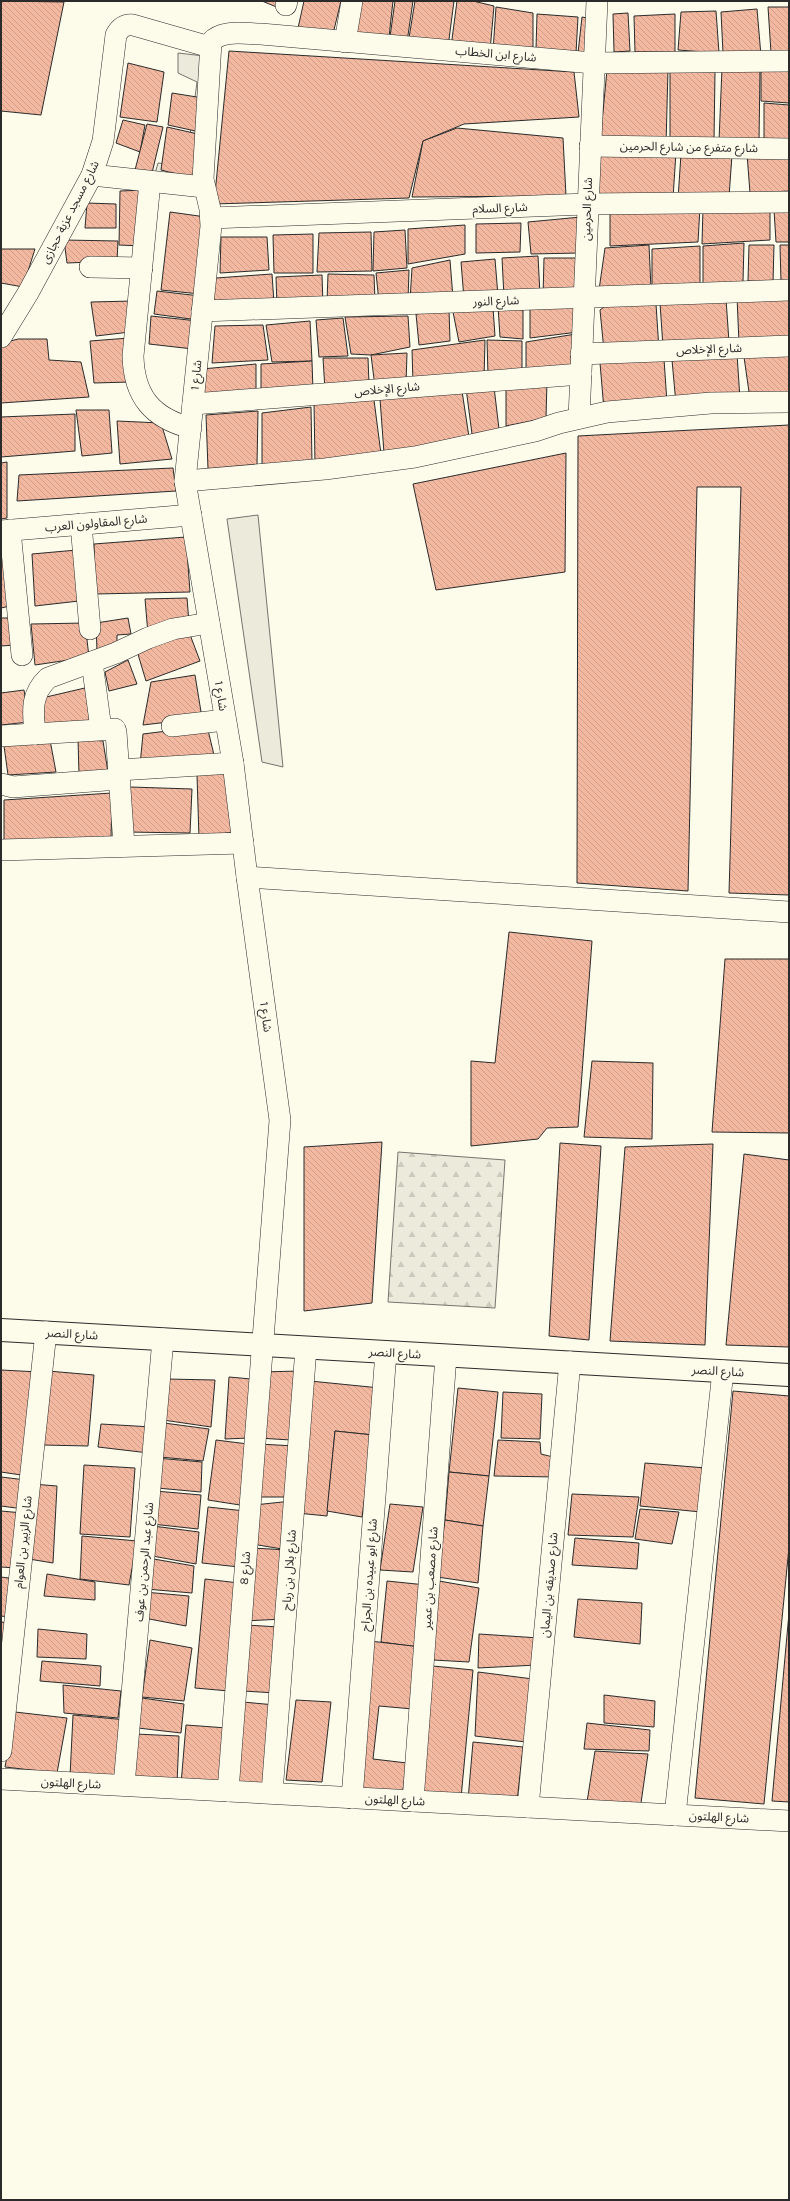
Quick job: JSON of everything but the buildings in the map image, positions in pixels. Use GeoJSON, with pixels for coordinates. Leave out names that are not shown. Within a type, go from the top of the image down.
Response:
{"type":"FeatureCollection","features":[{"type":"Feature","properties":{"kind":"street"},"geometry":{"type":"LineString","coordinates":[[344,42],[352,1]]}},
{"type":"Feature","properties":{"kind":"street","name":"شارع الحرمين"},"geometry":{"type":"LineString","coordinates":[[579,418],[593,63],[597,1]]}},
{"type":"Feature","properties":{"kind":"street","name":"شارع مسجد عزبة حجازى"},"geometry":{"type":"LineString","coordinates":[[1,337],[28,293],[92,176],[103,140],[116,35],[118,30],[127,24],[133,25],[210,47]]}},
{"type":"Feature","properties":{"kind":"street","name":"شارع ابن الخطاب"},"geometry":{"type":"LineString","coordinates":[[210,47],[211,42],[219,36],[238,34],[593,63],[789,61]]}},
{"type":"Feature","properties":{"kind":"street","name":"شارع 1"},"geometry":{"type":"LineString","coordinates":[[210,47],[204,187],[210,218],[185,481],[233,763],[246,877],[280,1120],[262,1345]]}},
{"type":"Feature","properties":{"kind":"street","name":"شارع متفرع من شارع الحرمين"},"geometry":{"type":"LineString","coordinates":[[590,146],[789,149]]}},
{"type":"Feature","properties":{"kind":"street"},"geometry":{"type":"LineString","coordinates":[[92,176],[204,187]]}},
{"type":"Feature","properties":{"kind":"street"},"geometry":{"type":"LineString","coordinates":[[150,182],[133,356],[134,373],[138,389],[147,404],[160,416],[174,424],[190,428]]}},
{"type":"Feature","properties":{"kind":"street","name":"شارع السلام"},"geometry":{"type":"LineString","coordinates":[[210,218],[587,204],[789,202]]}},
{"type":"Feature","properties":{"kind":"street"},"geometry":{"type":"LineString","coordinates":[[90,267],[142,268]]}},
{"type":"Feature","properties":{"kind":"street","name":"شارع النور"},"geometry":{"type":"LineString","coordinates":[[202,311],[789,290]]}},
{"type":"Feature","properties":{"kind":"street","name":"شارع الإخلاص"},"geometry":{"type":"LineString","coordinates":[[193,404],[581,364],[789,346]]}},
{"type":"Feature","properties":{"kind":"street"},"geometry":{"type":"LineString","coordinates":[[185,481],[325,469],[415,457],[535,431],[579,418],[607,412],[711,403],[789,402]]}},
{"type":"Feature","properties":{"kind":"street","name":"شارع المقاولون العرب"},"geometry":{"type":"LineString","coordinates":[[6,530],[191,514]]}},
{"type":"Feature","properties":{"kind":"street"},"geometry":{"type":"LineString","coordinates":[[81,524],[90,629]]}},
{"type":"Feature","properties":{"kind":"street"},"geometry":{"type":"LineString","coordinates":[[6,530],[22,655]]}},
{"type":"Feature","properties":{"kind":"street"},"geometry":{"type":"LineString","coordinates":[[35,734],[33,707],[34,696],[40,686],[48,678],[173,629],[209,623]]}},
{"type":"Feature","properties":{"kind":"street"},"geometry":{"type":"LineString","coordinates":[[92,662],[101,729]]}},
{"type":"Feature","properties":{"kind":"street"},"geometry":{"type":"LineString","coordinates":[[172,726],[225,720]]}},
{"type":"Feature","properties":{"kind":"street"},"geometry":{"type":"LineString","coordinates":[[1,736],[113,728],[116,731],[124,846]]}},
{"type":"Feature","properties":{"kind":"street"},"geometry":{"type":"LineString","coordinates":[[7,786],[233,763]]}},
{"type":"Feature","properties":{"kind":"street"},"geometry":{"type":"LineString","coordinates":[[1,850],[242,843]]}},
{"type":"Feature","properties":{"kind":"street"},"geometry":{"type":"LineString","coordinates":[[246,877],[789,912]]}},
{"type":"Feature","properties":{"kind":"street","name":"شارع النصر"},"geometry":{"type":"LineString","coordinates":[[1,1330],[789,1375]]}},
{"type":"Feature","properties":{"kind":"street","name":"شارع الزبير بن العوام"},"geometry":{"type":"LineString","coordinates":[[1,1751],[46,1332]]}},
{"type":"Feature","properties":{"kind":"street","name":"شارع عبد الرحمن بن عوف"},"geometry":{"type":"LineString","coordinates":[[124,1786],[163,1339]]}},
{"type":"Feature","properties":{"kind":"street","name":"شارع 8"},"geometry":{"type":"LineString","coordinates":[[228,1791],[262,1345]]}},
{"type":"Feature","properties":{"kind":"street","name":"شارع بلال بن رباح"},"geometry":{"type":"LineString","coordinates":[[272,1793],[306,1348]]}},
{"type":"Feature","properties":{"kind":"street","name":"شارع ابو عبيده بن الجراح"},"geometry":{"type":"LineString","coordinates":[[352,1798],[386,1352]]}},
{"type":"Feature","properties":{"kind":"street","name":"شارع مصعب بن عمير"},"geometry":{"type":"LineString","coordinates":[[413,1801],[446,1356]]}},
{"type":"Feature","properties":{"kind":"street","name":"شارع صديقه بن اليمان"},"geometry":{"type":"LineString","coordinates":[[528,1807],[570,1362]]}},
{"type":"Feature","properties":{"kind":"street"},"geometry":{"type":"LineString","coordinates":[[675,1815],[723,1371]]}},
{"type":"Feature","properties":{"kind":"street","name":"شارع الهلتون"},"geometry":{"type":"LineString","coordinates":[[1,1779],[789,1821]]}},
{"type":"Feature","properties":{"kind":"green space"},"geometry":{"type":"Polygon","coordinates":[[[178,53],[204,56],[197,181],[154,177],[158,163],[186,166],[197,82],[178,73],[178,53]]]}},
{"type":"Feature","properties":{"kind":"green space"},"geometry":{"type":"Polygon","coordinates":[[[258,515],[283,767],[262,762],[227,519],[258,515]]]}},
{"type":"Feature","properties":{"kind":"green space"},"geometry":{"type":"Polygon","coordinates":[[[398,1152],[505,1160],[495,1308],[388,1302],[398,1152]]]}}]}
